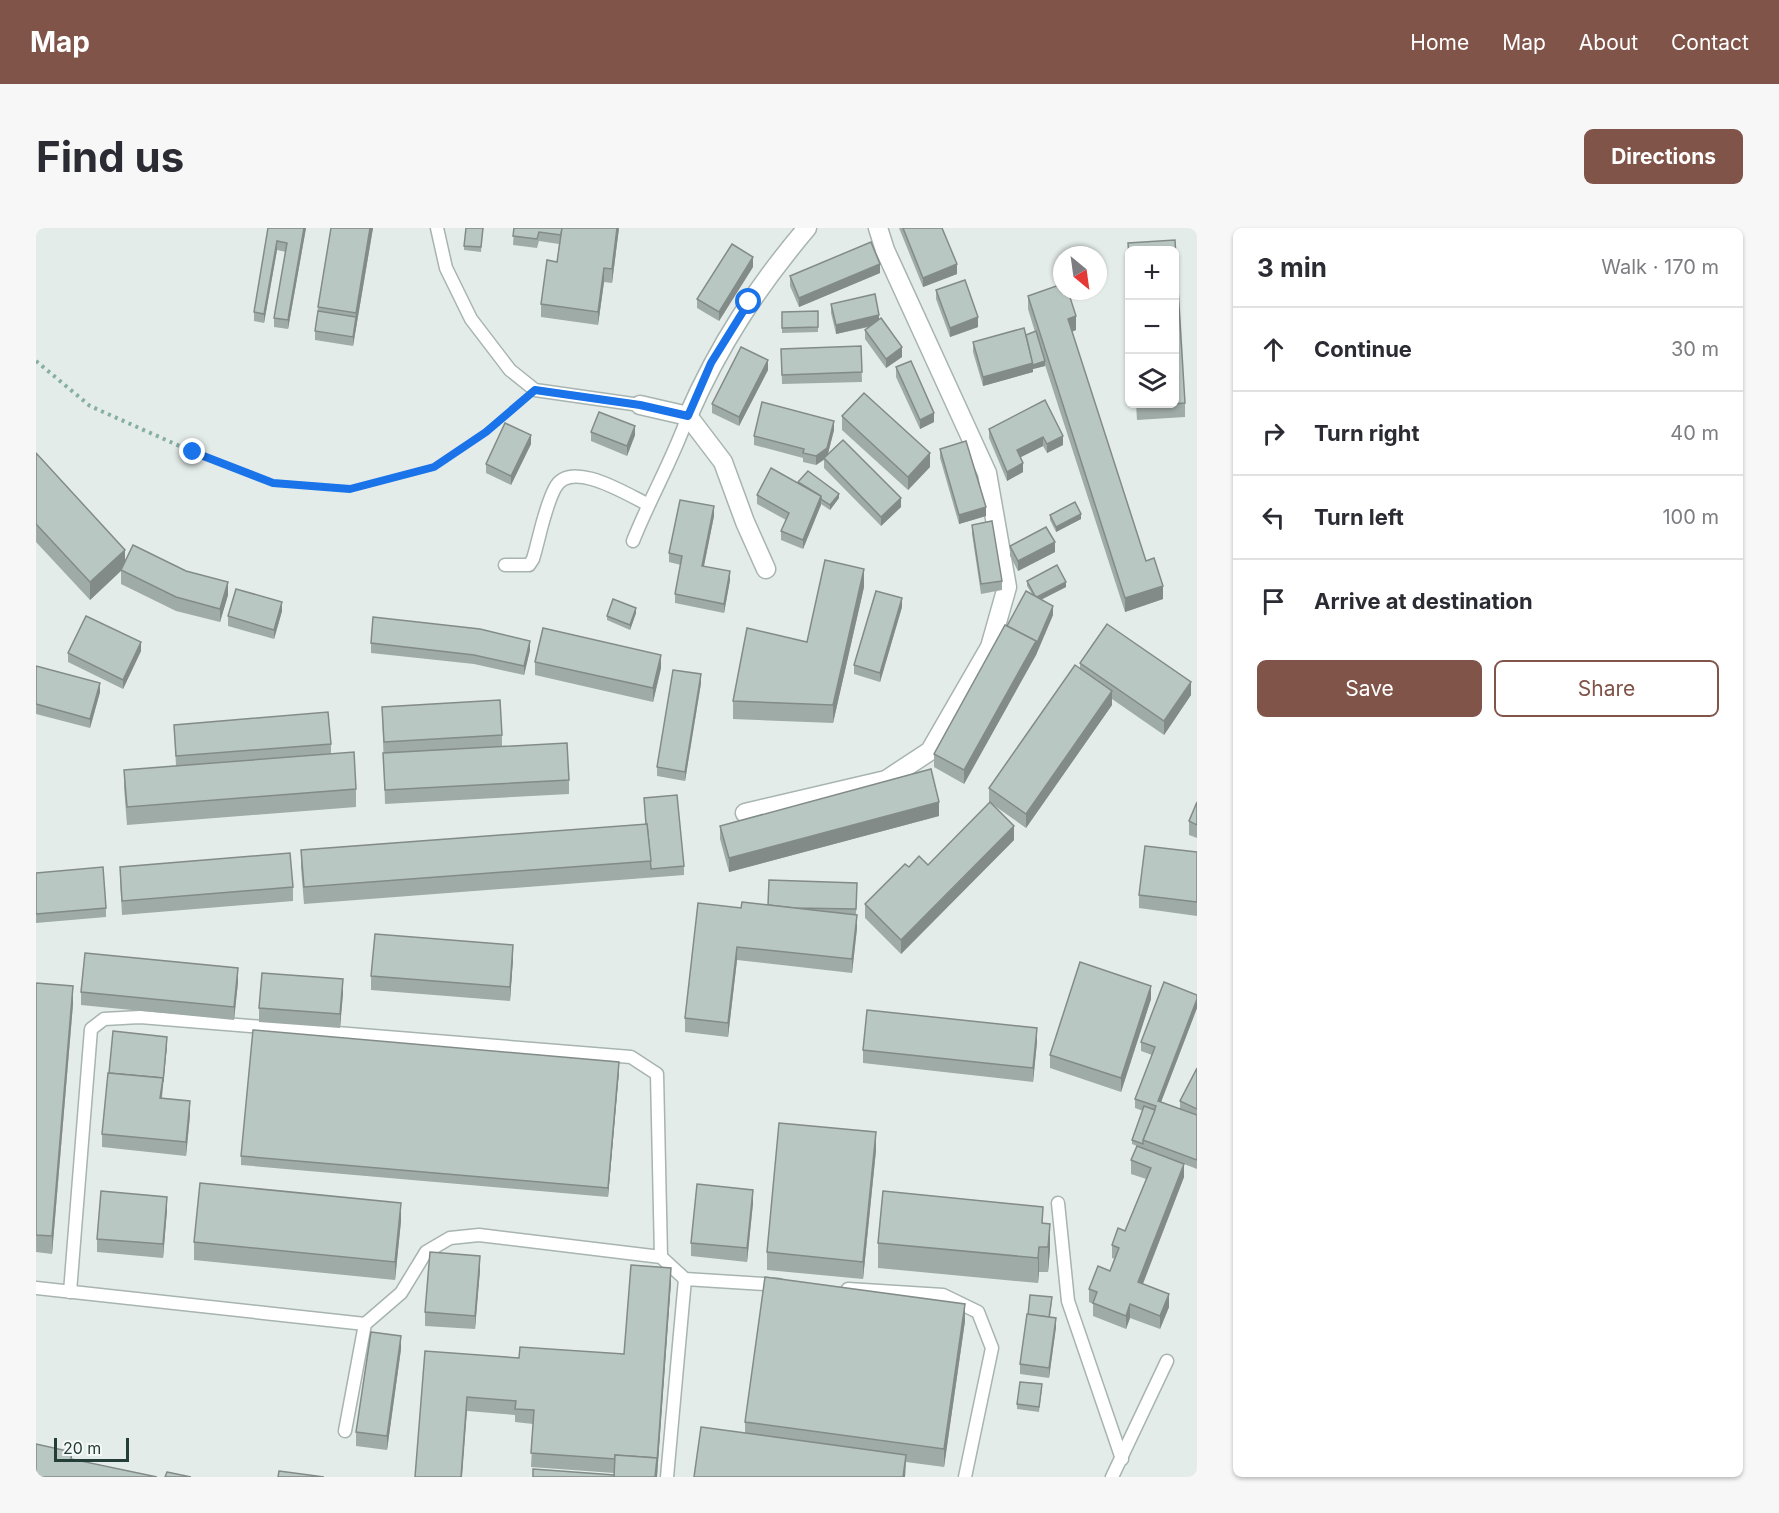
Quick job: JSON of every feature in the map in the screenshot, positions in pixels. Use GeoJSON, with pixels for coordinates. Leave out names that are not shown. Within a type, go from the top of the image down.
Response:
{"type":"FeatureCollection","features":[{"type":"Feature","properties":{"kind":"street"},"geometry":{"type":"LineString","coordinates":[[688,416],[711,363],[749,302],[807,228]]}},
{"type":"Feature","properties":{"kind":"street"},"geometry":{"type":"LineString","coordinates":[[745,813],[886,780],[930,751],[990,647],[1008,587],[987,473],[932,356],[878,228]]}},
{"type":"Feature","properties":{"kind":"street"},"geometry":{"type":"LineString","coordinates":[[640,405],[688,416],[723,462],[745,522],[766,569]]}},
{"type":"Feature","properties":{"kind":"lane"},"geometry":{"type":"LineString","coordinates":[[437,228],[446,268],[471,319],[510,370],[535,390],[640,405]]}},
{"type":"Feature","properties":{"kind":"lane"},"geometry":{"type":"LineString","coordinates":[[633,541],[647,504],[676,452],[688,416]]}},
{"type":"Feature","properties":{"kind":"lane"},"geometry":{"type":"LineString","coordinates":[[505,565],[529,565],[533,559],[556,486],[567,477],[590,477],[647,504]]}},
{"type":"Feature","properties":{"kind":"lane"},"geometry":{"type":"LineString","coordinates":[[70,1292],[91,1029],[104,1018],[140,1017],[631,1057],[657,1074],[661,1257]]}},
{"type":"Feature","properties":{"kind":"lane"},"geometry":{"type":"LineString","coordinates":[[1058,1203],[1068,1301],[1122,1459]]}},
{"type":"Feature","properties":{"kind":"lane"},"geometry":{"type":"LineString","coordinates":[[345,1431],[365,1324],[400,1293],[426,1252],[450,1238],[479,1235],[661,1257],[685,1279],[795,1286]]}},
{"type":"Feature","properties":{"kind":"lane"},"geometry":{"type":"LineString","coordinates":[[667,1477],[685,1279]]}},
{"type":"Feature","properties":{"kind":"lane"},"geometry":{"type":"LineString","coordinates":[[36,1288],[365,1324]]}},
{"type":"Feature","properties":{"kind":"lane"},"geometry":{"type":"LineString","coordinates":[[840,1289],[943,1295],[978,1312],[992,1348],[965,1477]]}},
{"type":"Feature","properties":{"kind":"lane"},"geometry":{"type":"LineString","coordinates":[[1112,1477],[1167,1361]]}},
{"type":"Feature","properties":{"kind":"path"},"geometry":{"type":"LineString","coordinates":[[36,361],[90,406],[273,483],[350,489],[434,467],[486,432],[535,390]]}},
{"type":"Feature","properties":{"kind":"building"},"geometry":{"type":"Polygon","coordinates":[[[268,228],[304,228],[288,320],[274,318],[287,243],[277,241],[264,314],[254,312],[268,228]]]}},
{"type":"Feature","properties":{"kind":"building"},"geometry":{"type":"Polygon","coordinates":[[[331,228],[370,228],[356,313],[318,307],[331,228]]]}},
{"type":"Feature","properties":{"kind":"building"},"geometry":{"type":"Polygon","coordinates":[[[466,228],[483,228],[481,247],[464,246],[466,228]]]}},
{"type":"Feature","properties":{"kind":"building"},"geometry":{"type":"Polygon","coordinates":[[[514,228],[562,228],[561,235],[539,232],[537,239],[513,236],[514,228]]]}},
{"type":"Feature","properties":{"kind":"building"},"geometry":{"type":"Polygon","coordinates":[[[562,228],[617,228],[612,269],[604,268],[598,312],[541,304],[547,260],[557,262],[562,228]]]}},
{"type":"Feature","properties":{"kind":"building"},"geometry":{"type":"Polygon","coordinates":[[[903,228],[942,228],[957,264],[923,278],[903,228]]]}},
{"type":"Feature","properties":{"kind":"building"},"geometry":{"type":"Polygon","coordinates":[[[1175,240],[1175,246],[1128,246],[1128,243],[1175,240]]]}},
{"type":"Feature","properties":{"kind":"building"},"geometry":{"type":"Polygon","coordinates":[[[871,242],[880,264],[799,298],[790,276],[871,242]]]}},
{"type":"Feature","properties":{"kind":"building"},"geometry":{"type":"Polygon","coordinates":[[[732,244],[753,257],[719,312],[697,299],[732,244]]]}},
{"type":"Feature","properties":{"kind":"building"},"geometry":{"type":"Polygon","coordinates":[[[965,280],[978,317],[950,328],[936,290],[965,280]]]}},
{"type":"Feature","properties":{"kind":"building"},"geometry":{"type":"Polygon","coordinates":[[[1053,287],[1053,300],[1071,300],[1076,316],[1068,319],[1146,561],[1154,558],[1163,586],[1125,598],[1028,296],[1053,287]]]}},
{"type":"Feature","properties":{"kind":"building"},"geometry":{"type":"Polygon","coordinates":[[[875,294],[879,315],[836,325],[831,304],[875,294]]]}},
{"type":"Feature","properties":{"kind":"building"},"geometry":{"type":"Polygon","coordinates":[[[1179,305],[1185,403],[1179,404],[1179,305]]]}},
{"type":"Feature","properties":{"kind":"building"},"geometry":{"type":"Polygon","coordinates":[[[318,311],[356,317],[353,337],[315,331],[318,311]]]}},
{"type":"Feature","properties":{"kind":"building"},"geometry":{"type":"Polygon","coordinates":[[[818,311],[818,327],[782,328],[782,312],[818,311]]]}},
{"type":"Feature","properties":{"kind":"building"},"geometry":{"type":"Polygon","coordinates":[[[881,318],[902,347],[886,359],[865,330],[881,318]]]}},
{"type":"Feature","properties":{"kind":"building"},"geometry":{"type":"Polygon","coordinates":[[[1024,328],[1033,363],[983,377],[973,342],[1024,328]]]}},
{"type":"Feature","properties":{"kind":"building"},"geometry":{"type":"Polygon","coordinates":[[[1036,331],[1045,361],[1033,365],[1026,335],[1036,331]]]}},
{"type":"Feature","properties":{"kind":"building"},"geometry":{"type":"Polygon","coordinates":[[[861,346],[862,372],[782,375],[781,349],[861,346]]]}},
{"type":"Feature","properties":{"kind":"building"},"geometry":{"type":"Polygon","coordinates":[[[741,347],[768,360],[739,417],[712,404],[741,347]]]}},
{"type":"Feature","properties":{"kind":"building"},"geometry":{"type":"Polygon","coordinates":[[[911,361],[934,413],[920,420],[896,367],[911,361]]]}},
{"type":"Feature","properties":{"kind":"building"},"geometry":{"type":"Polygon","coordinates":[[[864,393],[930,453],[908,477],[842,416],[864,393]]]}},
{"type":"Feature","properties":{"kind":"building"},"geometry":{"type":"Polygon","coordinates":[[[1045,400],[1063,436],[1047,444],[1043,437],[1017,450],[1023,463],[1007,472],[989,429],[1045,400]]]}},
{"type":"Feature","properties":{"kind":"building"},"geometry":{"type":"Polygon","coordinates":[[[762,402],[834,421],[827,448],[816,456],[803,453],[804,449],[754,436],[762,402]]]}},
{"type":"Feature","properties":{"kind":"building"},"geometry":{"type":"Polygon","coordinates":[[[599,412],[635,426],[627,446],[591,432],[599,412]]]}},
{"type":"Feature","properties":{"kind":"building"},"geometry":{"type":"Polygon","coordinates":[[[505,423],[531,435],[511,476],[486,464],[505,423]]]}},
{"type":"Feature","properties":{"kind":"building"},"geometry":{"type":"Polygon","coordinates":[[[843,440],[901,498],[881,517],[824,458],[843,440]]]}},
{"type":"Feature","properties":{"kind":"building"},"geometry":{"type":"Polygon","coordinates":[[[966,441],[986,507],[959,515],[940,449],[966,441]]]}},
{"type":"Feature","properties":{"kind":"building"},"geometry":{"type":"Polygon","coordinates":[[[36,453],[125,550],[90,582],[36,524],[36,453]]]}},
{"type":"Feature","properties":{"kind":"building"},"geometry":{"type":"Polygon","coordinates":[[[771,468],[821,496],[803,540],[781,531],[789,513],[757,495],[771,468]]]}},
{"type":"Feature","properties":{"kind":"building"},"geometry":{"type":"Polygon","coordinates":[[[808,471],[839,494],[830,505],[821,499],[821,496],[798,482],[808,471]]]}},
{"type":"Feature","properties":{"kind":"building"},"geometry":{"type":"Polygon","coordinates":[[[680,500],[714,506],[702,566],[730,571],[724,604],[675,594],[682,556],[669,553],[680,500]]]}},
{"type":"Feature","properties":{"kind":"building"},"geometry":{"type":"Polygon","coordinates":[[[1075,502],[1081,514],[1056,527],[1050,515],[1075,502]]]}},
{"type":"Feature","properties":{"kind":"building"},"geometry":{"type":"Polygon","coordinates":[[[992,521],[1002,581],[981,584],[972,525],[992,521]]]}},
{"type":"Feature","properties":{"kind":"building"},"geometry":{"type":"Polygon","coordinates":[[[1046,527],[1055,542],[1018,561],[1010,546],[1046,527]]]}},
{"type":"Feature","properties":{"kind":"building"},"geometry":{"type":"Polygon","coordinates":[[[133,545],[186,571],[228,582],[220,609],[176,597],[121,570],[133,545]]]}},
{"type":"Feature","properties":{"kind":"building"},"geometry":{"type":"Polygon","coordinates":[[[825,560],[864,569],[833,705],[733,701],[747,628],[807,642],[825,560]]]}},
{"type":"Feature","properties":{"kind":"building"},"geometry":{"type":"Polygon","coordinates":[[[1057,565],[1066,582],[1035,596],[1027,581],[1057,565]]]}},
{"type":"Feature","properties":{"kind":"building"},"geometry":{"type":"Polygon","coordinates":[[[236,589],[282,602],[274,630],[228,616],[236,589]]]}},
{"type":"Feature","properties":{"kind":"building"},"geometry":{"type":"Polygon","coordinates":[[[876,591],[902,598],[880,673],[854,665],[876,591]]]}},
{"type":"Feature","properties":{"kind":"building"},"geometry":{"type":"Polygon","coordinates":[[[1026,591],[1053,606],[1036,645],[1036,641],[1007,626],[1026,591]]]}},
{"type":"Feature","properties":{"kind":"building"},"geometry":{"type":"Polygon","coordinates":[[[613,599],[636,608],[630,625],[607,616],[613,599]]]}},
{"type":"Feature","properties":{"kind":"building"},"geometry":{"type":"Polygon","coordinates":[[[86,616],[141,642],[123,680],[68,653],[86,616]]]}},
{"type":"Feature","properties":{"kind":"building"},"geometry":{"type":"Polygon","coordinates":[[[373,617],[480,629],[530,641],[524,666],[474,655],[371,643],[373,617]]]}},
{"type":"Feature","properties":{"kind":"building"},"geometry":{"type":"Polygon","coordinates":[[[1107,624],[1191,682],[1164,721],[1080,663],[1107,624]]]}},
{"type":"Feature","properties":{"kind":"building"},"geometry":{"type":"Polygon","coordinates":[[[1005,625],[1036,641],[964,770],[934,754],[1005,625]]]}},
{"type":"Feature","properties":{"kind":"building"},"geometry":{"type":"Polygon","coordinates":[[[543,628],[661,655],[653,688],[535,662],[543,628]]]}},
{"type":"Feature","properties":{"kind":"building"},"geometry":{"type":"Polygon","coordinates":[[[1075,665],[1112,691],[1026,814],[989,788],[1075,665]]]}},
{"type":"Feature","properties":{"kind":"building"},"geometry":{"type":"Polygon","coordinates":[[[36,666],[100,683],[90,719],[36,704],[36,666]]]}},
{"type":"Feature","properties":{"kind":"building"},"geometry":{"type":"Polygon","coordinates":[[[673,670],[701,674],[685,772],[657,767],[673,670]]]}},
{"type":"Feature","properties":{"kind":"building"},"geometry":{"type":"Polygon","coordinates":[[[500,700],[502,735],[384,742],[382,707],[500,700]]]}},
{"type":"Feature","properties":{"kind":"building"},"geometry":{"type":"Polygon","coordinates":[[[328,712],[331,744],[176,756],[174,725],[328,712]]]}},
{"type":"Feature","properties":{"kind":"building"},"geometry":{"type":"Polygon","coordinates":[[[567,743],[569,780],[385,790],[383,753],[567,743]]]}},
{"type":"Feature","properties":{"kind":"building"},"geometry":{"type":"Polygon","coordinates":[[[354,752],[356,789],[127,807],[124,770],[354,752]]]}},
{"type":"Feature","properties":{"kind":"building"},"geometry":{"type":"Polygon","coordinates":[[[931,769],[939,802],[729,858],[720,826],[931,769]]]}},
{"type":"Feature","properties":{"kind":"building"},"geometry":{"type":"Polygon","coordinates":[[[677,795],[684,866],[651,869],[644,798],[677,795]]]}},
{"type":"Feature","properties":{"kind":"building"},"geometry":{"type":"Polygon","coordinates":[[[990,802],[1014,826],[901,940],[865,904],[905,864],[909,867],[919,856],[928,865],[990,802]]]}},
{"type":"Feature","properties":{"kind":"building"},"geometry":{"type":"Polygon","coordinates":[[[1197,802],[1197,825],[1189,821],[1197,802]]]}},
{"type":"Feature","properties":{"kind":"building"},"geometry":{"type":"Polygon","coordinates":[[[647,824],[651,861],[304,887],[301,850],[647,824]]]}},
{"type":"Feature","properties":{"kind":"building"},"geometry":{"type":"Polygon","coordinates":[[[1145,846],[1197,852],[1197,902],[1139,895],[1145,846]]]}},
{"type":"Feature","properties":{"kind":"building"},"geometry":{"type":"Polygon","coordinates":[[[290,853],[293,887],[122,901],[120,867],[290,853]]]}},
{"type":"Feature","properties":{"kind":"building"},"geometry":{"type":"Polygon","coordinates":[[[103,867],[106,908],[36,914],[36,873],[103,867]]]}},
{"type":"Feature","properties":{"kind":"building"},"geometry":{"type":"Polygon","coordinates":[[[769,880],[857,883],[856,909],[794,908],[768,905],[769,880]]]}},
{"type":"Feature","properties":{"kind":"building"},"geometry":{"type":"Polygon","coordinates":[[[742,902],[857,915],[852,959],[737,947],[728,1023],[685,1018],[698,903],[741,908],[742,902]]]}},
{"type":"Feature","properties":{"kind":"building"},"geometry":{"type":"Polygon","coordinates":[[[375,934],[513,945],[510,987],[371,976],[375,934]]]}},
{"type":"Feature","properties":{"kind":"building"},"geometry":{"type":"Polygon","coordinates":[[[85,953],[238,968],[234,1007],[81,992],[85,953]]]}},
{"type":"Feature","properties":{"kind":"building"},"geometry":{"type":"Polygon","coordinates":[[[1080,962],[1151,986],[1121,1078],[1050,1055],[1080,962]]]}},
{"type":"Feature","properties":{"kind":"building"},"geometry":{"type":"Polygon","coordinates":[[[262,973],[343,979],[340,1014],[259,1008],[262,973]]]}},
{"type":"Feature","properties":{"kind":"building"},"geometry":{"type":"Polygon","coordinates":[[[1164,982],[1197,995],[1158,1101],[1197,1115],[1197,1160],[1143,1140],[1156,1106],[1135,1099],[1155,1047],[1141,1042],[1164,982]]]}},
{"type":"Feature","properties":{"kind":"building"},"geometry":{"type":"Polygon","coordinates":[[[36,983],[73,986],[52,1236],[36,1235],[36,983]]]}},
{"type":"Feature","properties":{"kind":"building"},"geometry":{"type":"Polygon","coordinates":[[[867,1010],[1037,1028],[1033,1068],[863,1050],[867,1010]]]}},
{"type":"Feature","properties":{"kind":"building"},"geometry":{"type":"Polygon","coordinates":[[[253,1030],[619,1062],[608,1188],[241,1156],[253,1030]]]}},
{"type":"Feature","properties":{"kind":"building"},"geometry":{"type":"Polygon","coordinates":[[[113,1031],[167,1037],[163,1082],[163,1078],[109,1073],[113,1031]]]}},
{"type":"Feature","properties":{"kind":"building"},"geometry":{"type":"Polygon","coordinates":[[[1197,1068],[1197,1109],[1180,1101],[1197,1068]]]}},
{"type":"Feature","properties":{"kind":"building"},"geometry":{"type":"Polygon","coordinates":[[[108,1073],[163,1078],[160,1098],[190,1101],[186,1142],[102,1134],[108,1073]]]}},
{"type":"Feature","properties":{"kind":"building"},"geometry":{"type":"Polygon","coordinates":[[[1144,1106],[1155,1110],[1143,1144],[1132,1140],[1144,1106]]]}},
{"type":"Feature","properties":{"kind":"building"},"geometry":{"type":"Polygon","coordinates":[[[779,1123],[876,1132],[863,1262],[767,1252],[779,1123]]]}},
{"type":"Feature","properties":{"kind":"building"},"geometry":{"type":"Polygon","coordinates":[[[1137,1146],[1184,1164],[1138,1282],[1169,1294],[1160,1316],[1130,1304],[1126,1316],[1093,1303],[1097,1292],[1089,1289],[1098,1266],[1110,1271],[1119,1248],[1112,1245],[1118,1228],[1125,1231],[1151,1168],[1131,1160],[1137,1146]]]}},
{"type":"Feature","properties":{"kind":"building"},"geometry":{"type":"Polygon","coordinates":[[[200,1183],[401,1203],[395,1262],[194,1242],[200,1183]]]}},
{"type":"Feature","properties":{"kind":"building"},"geometry":{"type":"Polygon","coordinates":[[[697,1184],[753,1190],[747,1248],[691,1243],[697,1184]]]}},
{"type":"Feature","properties":{"kind":"building"},"geometry":{"type":"Polygon","coordinates":[[[101,1191],[167,1197],[163,1244],[97,1239],[101,1191]]]}},
{"type":"Feature","properties":{"kind":"building"},"geometry":{"type":"Polygon","coordinates":[[[883,1191],[1043,1207],[1042,1223],[1050,1224],[1048,1247],[1039,1247],[1038,1258],[878,1243],[883,1191]]]}},
{"type":"Feature","properties":{"kind":"building"},"geometry":{"type":"Polygon","coordinates":[[[430,1252],[480,1256],[475,1316],[425,1312],[430,1252]]]}},
{"type":"Feature","properties":{"kind":"building"},"geometry":{"type":"Polygon","coordinates":[[[631,1265],[671,1268],[657,1462],[657,1458],[615,1455],[615,1459],[531,1453],[534,1410],[515,1409],[516,1401],[467,1397],[461,1477],[415,1477],[425,1351],[519,1358],[520,1347],[624,1354],[631,1265]]]}},
{"type":"Feature","properties":{"kind":"building"},"geometry":{"type":"Polygon","coordinates":[[[765,1277],[965,1304],[944,1449],[745,1422],[765,1277]]]}},
{"type":"Feature","properties":{"kind":"building"},"geometry":{"type":"Polygon","coordinates":[[[1030,1295],[1052,1297],[1049,1317],[1028,1315],[1030,1295]]]}},
{"type":"Feature","properties":{"kind":"building"},"geometry":{"type":"Polygon","coordinates":[[[1027,1314],[1056,1318],[1049,1368],[1020,1364],[1027,1314]]]}},
{"type":"Feature","properties":{"kind":"building"},"geometry":{"type":"Polygon","coordinates":[[[371,1332],[401,1336],[387,1436],[356,1432],[371,1332]]]}},
{"type":"Feature","properties":{"kind":"building"},"geometry":{"type":"Polygon","coordinates":[[[1020,1382],[1042,1384],[1039,1407],[1017,1404],[1020,1382]]]}},
{"type":"Feature","properties":{"kind":"building"},"geometry":{"type":"Polygon","coordinates":[[[701,1427],[906,1455],[903,1477],[694,1477],[701,1427]]]}},
{"type":"Feature","properties":{"kind":"building"},"geometry":{"type":"Polygon","coordinates":[[[36,1444],[72,1452],[71,1459],[157,1477],[36,1477],[36,1444]]]}},
{"type":"Feature","properties":{"kind":"building"},"geometry":{"type":"Polygon","coordinates":[[[615,1455],[657,1458],[655,1477],[614,1477],[615,1455]]]}},
{"type":"Feature","properties":{"kind":"building"},"geometry":{"type":"Polygon","coordinates":[[[533,1469],[614,1475],[614,1477],[533,1477],[533,1469]]]}},
{"type":"Feature","properties":{"kind":"building"},"geometry":{"type":"Polygon","coordinates":[[[279,1471],[324,1477],[278,1477],[279,1471]]]}},
{"type":"Feature","properties":{"kind":"building"},"geometry":{"type":"Polygon","coordinates":[[[167,1472],[191,1477],[165,1477],[167,1472]]]}},
{"type":"Feature","properties":{"kind":"route"},"geometry":{"type":"LineString","coordinates":[[193,452],[273,483],[350,489],[434,467],[486,432],[535,390],[559,396],[640,405],[688,416],[711,363],[749,302]]}}]}
